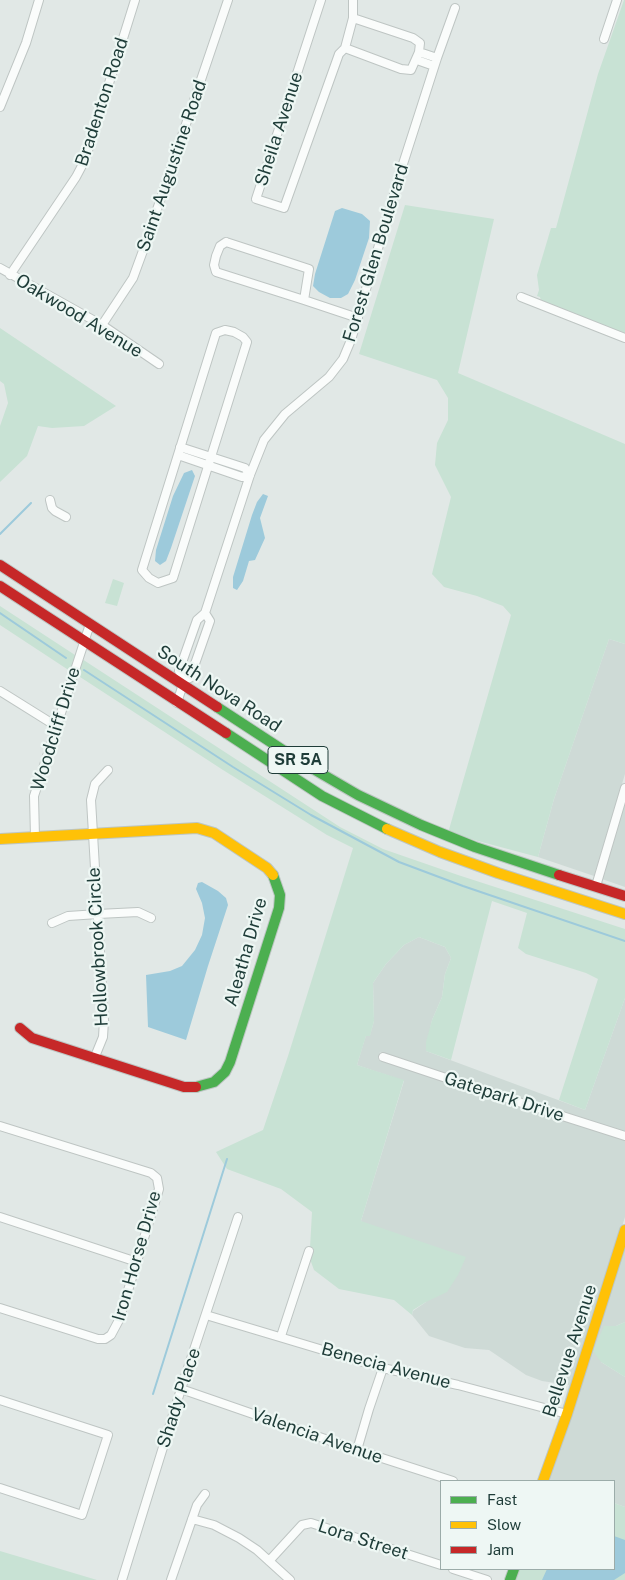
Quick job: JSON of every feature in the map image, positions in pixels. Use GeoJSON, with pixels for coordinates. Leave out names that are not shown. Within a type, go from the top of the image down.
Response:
{"type":"FeatureCollection","features":[{"type":"Feature","properties":{"kind":"main road","name":"South Nova Road"},"geometry":{"type":"LineString","coordinates":[[0,565],[183,682],[298,760],[358,795],[406,819],[454,839],[625,896]]}},
{"type":"Feature","properties":{"kind":"main road","name":"South Nova Road"},"geometry":{"type":"LineString","coordinates":[[0,586],[296,780],[350,810],[411,840],[469,863],[625,914]]}},
{"type":"Feature","properties":{"kind":"main road","name":"Aleatha Drive"},"geometry":{"type":"LineString","coordinates":[[0,839],[191,827],[203,829],[223,838],[267,868],[275,878],[280,895],[279,908],[228,1068],[214,1082],[203,1086],[184,1087],[32,1038],[20,1028]]}},
{"type":"Feature","properties":{"kind":"main road","name":"Bellevue Avenue"},"geometry":{"type":"LineString","coordinates":[[543,1480],[567,1414],[625,1230]]}},
{"type":"Feature","properties":{"kind":"street"},"geometry":{"type":"LineString","coordinates":[[0,107],[26,43],[39,0]]}},
{"type":"Feature","properties":{"kind":"street","name":"Bradenton Road"},"geometry":{"type":"LineString","coordinates":[[10,275],[76,177],[84,160],[135,0]]}},
{"type":"Feature","properties":{"kind":"street","name":"Saint Augustine Road"},"geometry":{"type":"LineString","coordinates":[[102,326],[133,278],[228,0]]}},
{"type":"Feature","properties":{"kind":"street","name":"Sheila Avenue"},"geometry":{"type":"LineString","coordinates":[[321,0],[256,199],[284,208],[339,54],[344,48]]}},
{"type":"Feature","properties":{"kind":"street"},"geometry":{"type":"LineString","coordinates":[[353,0],[353,18],[344,48],[401,69],[411,70],[420,52],[420,43],[413,38],[353,18]]}},
{"type":"Feature","properties":{"kind":"street"},"geometry":{"type":"LineString","coordinates":[[604,39],[617,0]]}},
{"type":"Feature","properties":{"kind":"street","name":"Forest Glen Boulevard"},"geometry":{"type":"LineString","coordinates":[[206,612],[210,620],[190,678],[183,682],[179,671],[197,620],[206,612],[250,475],[264,440],[285,414],[329,376],[342,359],[351,340],[435,62],[455,8]]}},
{"type":"Feature","properties":{"kind":"street"},"geometry":{"type":"LineString","coordinates":[[420,52],[435,62]]}},
{"type":"Feature","properties":{"kind":"street"},"geometry":{"type":"LineString","coordinates":[[417,60],[435,62]]}},
{"type":"Feature","properties":{"kind":"street"},"geometry":{"type":"LineString","coordinates":[[304,300],[309,269],[226,242],[220,246],[214,265],[216,272],[358,318]]}},
{"type":"Feature","properties":{"kind":"street","name":"Oakwood Avenue"},"geometry":{"type":"LineString","coordinates":[[0,268],[102,326],[159,364]]}},
{"type":"Feature","properties":{"kind":"street"},"geometry":{"type":"LineString","coordinates":[[521,297],[625,338]]}},
{"type":"Feature","properties":{"kind":"street"},"geometry":{"type":"LineString","coordinates":[[225,330],[234,332],[243,337],[247,342],[211,461],[173,578],[158,583],[149,578],[142,570],[216,332],[225,330]]}},
{"type":"Feature","properties":{"kind":"street"},"geometry":{"type":"LineString","coordinates":[[179,451],[211,461],[246,468],[250,475]]}},
{"type":"Feature","properties":{"kind":"street"},"geometry":{"type":"LineString","coordinates":[[50,500],[52,508],[66,517]]}},
{"type":"Feature","properties":{"kind":"street","name":"Woodcliff Drive"},"geometry":{"type":"LineString","coordinates":[[35,837],[34,796],[90,624]]}},
{"type":"Feature","properties":{"kind":"street"},"geometry":{"type":"LineString","coordinates":[[177,703],[183,682]]}},
{"type":"Feature","properties":{"kind":"street"},"geometry":{"type":"LineString","coordinates":[[0,691],[56,726]]}},
{"type":"Feature","properties":{"kind":"street","name":"Hollowbrook Circle"},"geometry":{"type":"LineString","coordinates":[[94,1059],[104,1029],[91,809],[92,791],[99,779],[108,770]]}},
{"type":"Feature","properties":{"kind":"street"},"geometry":{"type":"LineString","coordinates":[[596,886],[625,788]]}},
{"type":"Feature","properties":{"kind":"street"},"geometry":{"type":"LineString","coordinates":[[350,810],[358,795]]}},
{"type":"Feature","properties":{"kind":"street"},"geometry":{"type":"LineString","coordinates":[[52,923],[68,916],[98,914],[138,912],[151,918]]}},
{"type":"Feature","properties":{"kind":"street","name":"Gatepark Drive"},"geometry":{"type":"LineString","coordinates":[[383,1056],[625,1136]]}},
{"type":"Feature","properties":{"kind":"street","name":"Iron Horse Drive"},"geometry":{"type":"LineString","coordinates":[[0,1126],[144,1171],[155,1176],[159,1182],[159,1189],[119,1320],[111,1335],[105,1339],[98,1339],[0,1308]]}},
{"type":"Feature","properties":{"kind":"street","name":"Shady Place"},"geometry":{"type":"LineString","coordinates":[[122,1580],[181,1389],[238,1216]]}},
{"type":"Feature","properties":{"kind":"street"},"geometry":{"type":"LineString","coordinates":[[0,1217],[137,1262]]}},
{"type":"Feature","properties":{"kind":"street"},"geometry":{"type":"LineString","coordinates":[[281,1336],[309,1251]]}},
{"type":"Feature","properties":{"kind":"street","name":"Benecia Avenue"},"geometry":{"type":"LineString","coordinates":[[206,1315],[383,1368],[458,1385],[567,1414]]}},
{"type":"Feature","properties":{"kind":"street"},"geometry":{"type":"LineString","coordinates":[[357,1450],[383,1368]]}},
{"type":"Feature","properties":{"kind":"street","name":"Valencia Avenue"},"geometry":{"type":"LineString","coordinates":[[181,1389],[450,1480]]}},
{"type":"Feature","properties":{"kind":"street"},"geometry":{"type":"LineString","coordinates":[[0,1400],[108,1435],[82,1515],[0,1488]]}},
{"type":"Feature","properties":{"kind":"street"},"geometry":{"type":"LineString","coordinates":[[171,1580],[197,1505],[205,1494]]}},
{"type":"Feature","properties":{"kind":"street"},"geometry":{"type":"LineString","coordinates":[[192,1519],[214,1526],[239,1538],[257,1550],[290,1580]]}},
{"type":"Feature","properties":{"kind":"street","name":"Lora Street"},"geometry":{"type":"LineString","coordinates":[[269,1561],[302,1525],[311,1522],[440,1565]]}},
{"type":"Feature","properties":{"kind":"street"},"geometry":{"type":"LineString","coordinates":[[456,1570],[486,1580]]}},
{"type":"Feature","properties":{"kind":"street"},"geometry":{"type":"LineString","coordinates":[[459,1580],[462,1572]]}},
{"type":"Feature","properties":{"kind":"shaded area"},"geometry":{"type":"Polygon","coordinates":[[[609,639],[625,644],[625,774],[594,876],[538,857],[554,799],[609,639]]]}},
{"type":"Feature","properties":{"kind":"shaded area"},"geometry":{"type":"Polygon","coordinates":[[[625,802],[625,887],[602,879],[625,802]]]}},
{"type":"Feature","properties":{"kind":"shaded area"},"geometry":{"type":"Polygon","coordinates":[[[419,937],[445,947],[451,958],[445,974],[442,997],[432,1020],[426,1051],[585,1110],[625,998],[625,1132],[506,1095],[380,1052],[378,1059],[505,1102],[625,1139],[625,1217],[564,1409],[562,1409],[569,1385],[542,1381],[526,1375],[489,1350],[465,1348],[429,1336],[412,1315],[413,1311],[426,1302],[361,1221],[404,1081],[357,1065],[366,1035],[370,1035],[374,1021],[373,983],[386,964],[404,945],[419,937]]]}},
{"type":"Feature","properties":{"kind":"shaded area"},"geometry":{"type":"Polygon","coordinates":[[[625,1244],[625,1322],[616,1326],[601,1362],[625,1377],[625,1507],[615,1503],[615,1480],[548,1480],[625,1244]]]}},
{"type":"Feature","properties":{"kind":"green space"},"geometry":{"type":"Polygon","coordinates":[[[624,0],[625,334],[541,301],[540,297],[537,296],[539,290],[537,275],[551,228],[556,228],[598,74],[624,0]]]}},
{"type":"Feature","properties":{"kind":"green space"},"geometry":{"type":"Polygon","coordinates":[[[405,205],[494,219],[458,373],[625,444],[625,644],[609,639],[554,799],[538,857],[448,833],[511,615],[503,606],[477,596],[444,587],[432,574],[451,497],[435,465],[437,443],[448,420],[448,398],[437,380],[359,354],[405,205]]]}},
{"type":"Feature","properties":{"kind":"green space"},"geometry":{"type":"Polygon","coordinates":[[[0,328],[116,406],[84,426],[52,428],[38,426],[27,456],[0,482],[0,426],[8,403],[4,384],[0,381],[0,328]]]}},
{"type":"Feature","properties":{"kind":"green space"},"geometry":{"type":"Polygon","coordinates":[[[113,579],[124,583],[117,606],[105,603],[113,579]]]}},
{"type":"Feature","properties":{"kind":"green space"},"geometry":{"type":"Polygon","coordinates":[[[0,606],[75,655],[70,671],[0,625],[0,606]]]}},
{"type":"Feature","properties":{"kind":"green space"},"geometry":{"type":"Polygon","coordinates":[[[82,659],[340,827],[383,849],[625,929],[625,998],[585,1110],[559,1100],[598,979],[586,973],[526,954],[518,948],[527,913],[492,901],[451,1060],[426,1051],[426,1042],[432,1020],[442,997],[445,974],[451,958],[445,947],[419,937],[404,945],[386,964],[373,983],[374,1021],[370,1036],[366,1036],[357,1065],[404,1080],[361,1221],[466,1257],[458,1275],[447,1292],[413,1310],[412,1315],[394,1300],[339,1289],[314,1270],[310,1259],[314,1250],[310,1248],[312,1212],[281,1189],[227,1169],[216,1152],[263,1130],[353,848],[327,835],[223,770],[77,675],[82,659]]]}},
{"type":"Feature","properties":{"kind":"green space"},"geometry":{"type":"Polygon","coordinates":[[[625,1322],[625,1377],[601,1362],[593,1351],[604,1326],[616,1326],[625,1322]]]}},
{"type":"Feature","properties":{"kind":"green space"},"geometry":{"type":"Polygon","coordinates":[[[615,1503],[625,1507],[625,1580],[516,1580],[519,1570],[615,1570],[615,1503]]]}},
{"type":"Feature","properties":{"kind":"green space"},"geometry":{"type":"Polygon","coordinates":[[[0,1551],[97,1580],[0,1580],[0,1551]]]}},
{"type":"Feature","properties":{"kind":"water"},"geometry":{"type":"Polygon","coordinates":[[[342,208],[362,214],[370,221],[369,238],[355,280],[348,294],[341,298],[330,298],[313,286],[335,211],[342,208]]]}},
{"type":"Feature","properties":{"kind":"water"},"geometry":{"type":"Polygon","coordinates":[[[192,470],[195,476],[171,548],[166,561],[160,565],[155,561],[156,550],[173,496],[184,473],[192,470]]]}},
{"type":"Feature","properties":{"kind":"water"},"geometry":{"type":"Polygon","coordinates":[[[263,494],[268,496],[260,518],[265,538],[255,560],[249,561],[243,581],[237,590],[233,588],[233,577],[252,515],[257,502],[263,494]]]}},
{"type":"Feature","properties":{"kind":"water"},"geometry":{"type":"Polygon","coordinates":[[[202,882],[226,898],[228,905],[186,1040],[148,1027],[146,975],[170,971],[182,966],[195,950],[202,935],[205,918],[202,903],[196,889],[198,883],[202,882]]]}},
{"type":"Feature","properties":{"kind":"water"},"geometry":{"type":"Polygon","coordinates":[[[615,1536],[625,1540],[625,1573],[614,1580],[542,1580],[547,1570],[615,1570],[615,1536]]]}},
{"type":"Feature","properties":{"kind":"waterway"},"geometry":{"type":"LineString","coordinates":[[0,534],[31,503]]}},
{"type":"Feature","properties":{"kind":"waterway"},"geometry":{"type":"LineString","coordinates":[[0,613],[66,658]]}},
{"type":"Feature","properties":{"kind":"waterway"},"geometry":{"type":"LineString","coordinates":[[84,670],[233,767],[311,815],[399,862],[463,886],[625,941]]}},
{"type":"Feature","properties":{"kind":"waterway"},"geometry":{"type":"LineString","coordinates":[[153,1394],[227,1159]]}},
{"type":"Feature","properties":{"kind":"traffic: fast"},"geometry":{"type":"LineString","coordinates":[[217,707],[298,760],[358,795],[421,825],[475,847],[559,875]]}},
{"type":"Feature","properties":{"kind":"traffic: fast"},"geometry":{"type":"LineString","coordinates":[[226,733],[322,796],[387,829]]}},
{"type":"Feature","properties":{"kind":"traffic: fast"},"geometry":{"type":"LineString","coordinates":[[196,1087],[214,1082],[225,1072],[230,1062],[279,908],[280,895],[273,875]]}},
{"type":"Feature","properties":{"kind":"traffic: fast"},"geometry":{"type":"LineString","coordinates":[[510,1580],[514,1570]]}},
{"type":"Feature","properties":{"kind":"traffic: slow"},"geometry":{"type":"LineString","coordinates":[[0,839],[197,828],[214,833],[267,868],[273,875]]}},
{"type":"Feature","properties":{"kind":"traffic: slow"},"geometry":{"type":"LineString","coordinates":[[387,829],[440,852],[498,873],[625,914]]}},
{"type":"Feature","properties":{"kind":"traffic: slow"},"geometry":{"type":"LineString","coordinates":[[543,1480],[567,1414],[625,1230]]}},
{"type":"Feature","properties":{"kind":"traffic: jam"},"geometry":{"type":"LineString","coordinates":[[0,565],[217,707]]}},
{"type":"Feature","properties":{"kind":"traffic: jam"},"geometry":{"type":"LineString","coordinates":[[0,586],[226,733]]}},
{"type":"Feature","properties":{"kind":"traffic: jam"},"geometry":{"type":"LineString","coordinates":[[559,875],[625,896]]}},
{"type":"Feature","properties":{"kind":"traffic: jam"},"geometry":{"type":"LineString","coordinates":[[20,1028],[32,1038],[184,1087],[196,1087]]}}]}
